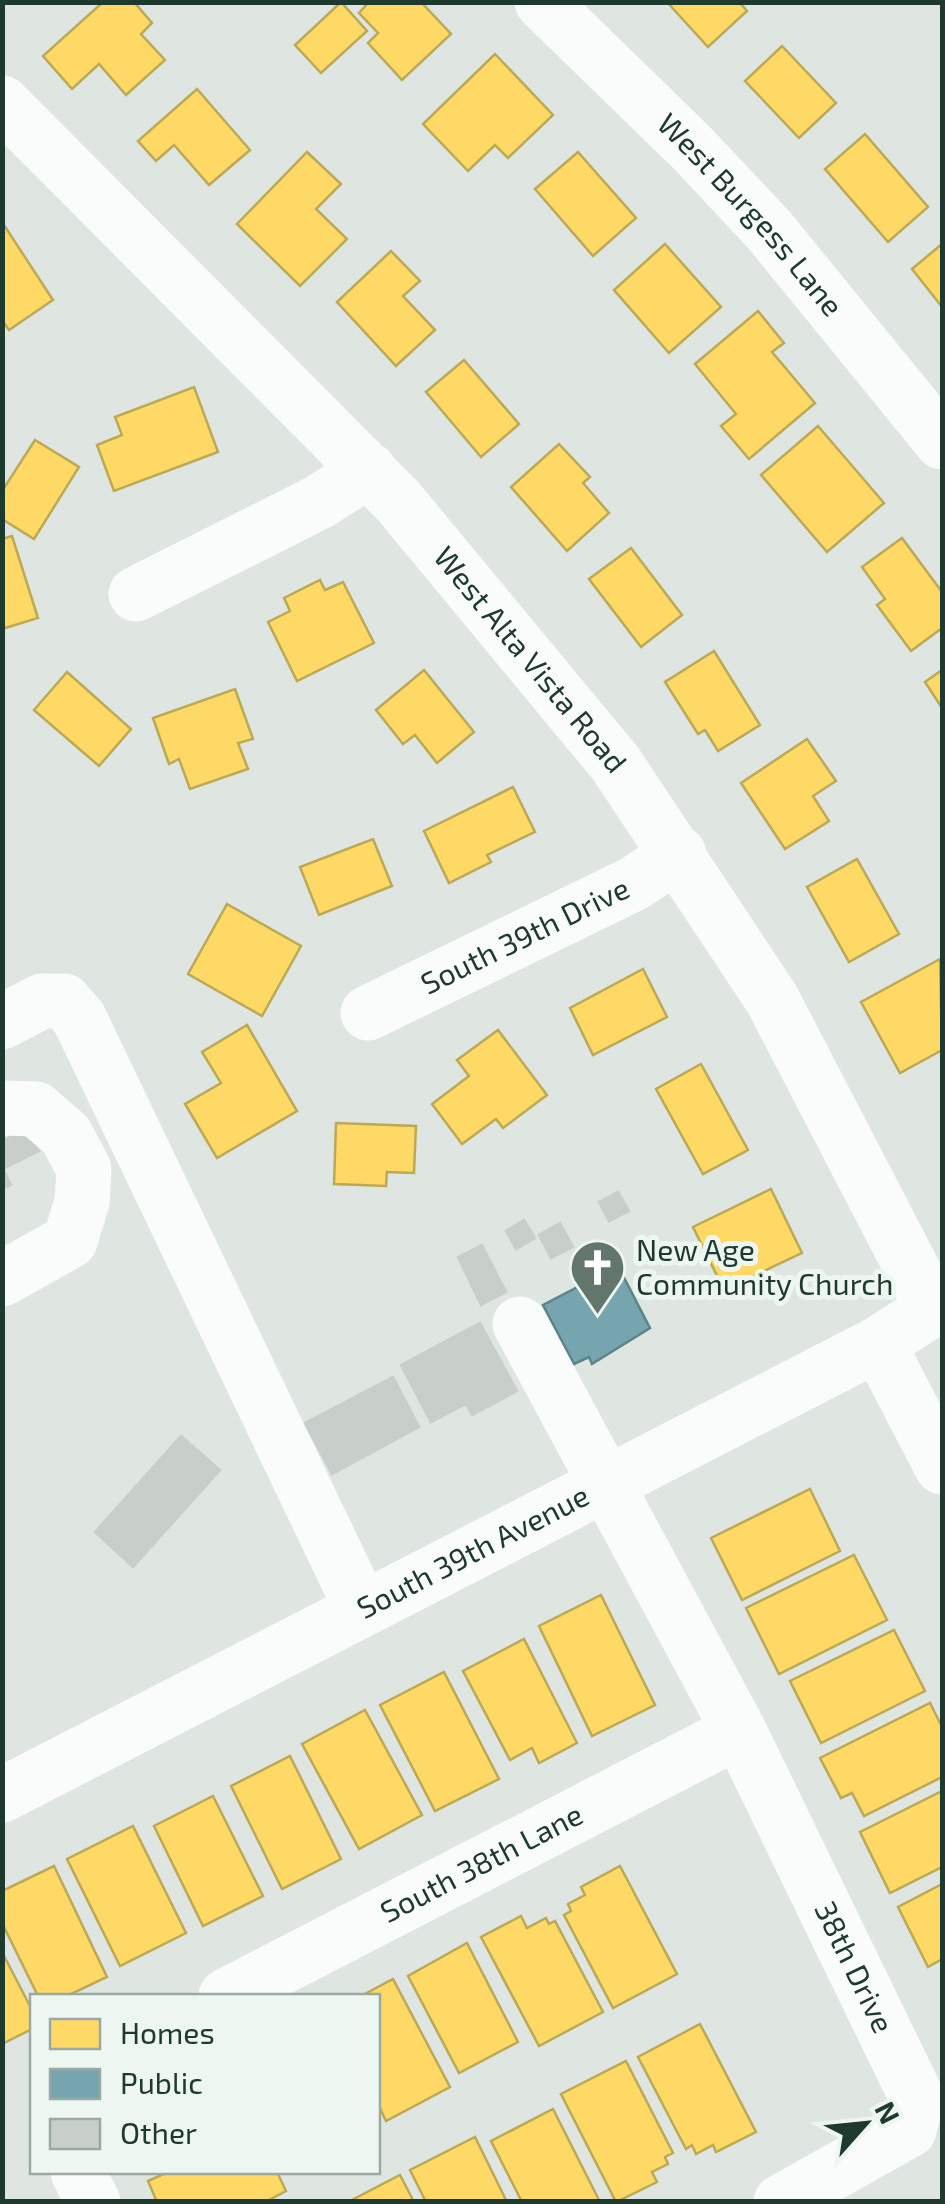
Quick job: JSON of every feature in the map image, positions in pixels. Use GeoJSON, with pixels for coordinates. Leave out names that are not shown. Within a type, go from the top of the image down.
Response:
{"type":"FeatureCollection","features":[{"type":"Feature","properties":{"kind":"street","name":"West Burgess Lane"},"geometry":{"type":"LineString","coordinates":[[542,2],[692,148],[769,230],[942,442]]}},
{"type":"Feature","properties":{"kind":"street","name":"West Alta Vista Road"},"geometry":{"type":"LineString","coordinates":[[2,103],[369,470],[616,764],[772,999],[938,1306]]}},
{"type":"Feature","properties":{"kind":"street"},"geometry":{"type":"LineString","coordinates":[[136,594],[319,502],[369,470]]}},
{"type":"Feature","properties":{"kind":"street","name":"South 39th Drive"},"geometry":{"type":"LineString","coordinates":[[368,1013],[633,884],[678,854]]}},
{"type":"Feature","properties":{"kind":"street"},"geometry":{"type":"LineString","coordinates":[[2,1022],[42,1001],[64,1001],[79,1018],[362,1609]]}},
{"type":"Feature","properties":{"kind":"street"},"geometry":{"type":"LineString","coordinates":[[2,1108],[36,1108],[66,1134],[84,1170],[82,1202],[70,1241],[2,1278]]}},
{"type":"Feature","properties":{"kind":"street","name":"South 39th Avenue"},"geometry":{"type":"LineString","coordinates":[[2,1795],[878,1344],[938,1306]]}},
{"type":"Feature","properties":{"kind":"street","name":"38th Drive"},"geometry":{"type":"LineString","coordinates":[[520,1324],[739,1731],[917,2098],[909,2130],[781,2202]]}},
{"type":"Feature","properties":{"kind":"street"},"geometry":{"type":"LineString","coordinates":[[878,1344],[942,1467]]}},
{"type":"Feature","properties":{"kind":"street","name":"South 38th Lane"},"geometry":{"type":"LineString","coordinates":[[230,1994],[739,1731]]}},
{"type":"Feature","properties":{"kind":"street"},"geometry":{"type":"LineString","coordinates":[[79,2174],[93,2202]]}},
{"type":"Feature","properties":{"kind":"building: Homes"},"geometry":{"type":"Polygon","coordinates":[[[103,2],[134,2],[152,23],[141,34],[165,60],[126,95],[99,64],[72,89],[43,56],[103,2]]]}},
{"type":"Feature","properties":{"kind":"building: Homes"},"geometry":{"type":"Polygon","coordinates":[[[341,2],[367,31],[321,73],[295,45],[341,2]]]}},
{"type":"Feature","properties":{"kind":"building: Homes"},"geometry":{"type":"Polygon","coordinates":[[[369,2],[421,2],[451,34],[402,80],[368,43],[378,33],[359,13],[369,2]]]}},
{"type":"Feature","properties":{"kind":"building: Homes"},"geometry":{"type":"Polygon","coordinates":[[[667,2],[739,2],[747,11],[708,47],[667,2]]]}},
{"type":"Feature","properties":{"kind":"building: Homes"},"geometry":{"type":"Polygon","coordinates":[[[782,46],[836,103],[799,138],[745,81],[782,46]]]}},
{"type":"Feature","properties":{"kind":"building: Homes"},"geometry":{"type":"Polygon","coordinates":[[[495,54],[553,115],[508,158],[495,145],[468,171],[423,124],[495,54]]]}},
{"type":"Feature","properties":{"kind":"building: Homes"},"geometry":{"type":"Polygon","coordinates":[[[197,89],[250,150],[209,185],[174,145],[156,161],[138,141],[197,89]]]}},
{"type":"Feature","properties":{"kind":"building: Homes"},"geometry":{"type":"Polygon","coordinates":[[[865,134],[928,207],[888,242],[825,169],[865,134]]]}},
{"type":"Feature","properties":{"kind":"building: Homes"},"geometry":{"type":"Polygon","coordinates":[[[307,152],[341,184],[316,209],[347,239],[300,286],[237,224],[307,152]]]}},
{"type":"Feature","properties":{"kind":"building: Homes"},"geometry":{"type":"Polygon","coordinates":[[[578,152],[636,218],[593,256],[535,189],[578,152]]]}},
{"type":"Feature","properties":{"kind":"building: Homes"},"geometry":{"type":"Polygon","coordinates":[[[2,222],[53,300],[9,330],[2,320],[2,222]]]}},
{"type":"Feature","properties":{"kind":"building: Homes"},"geometry":{"type":"Polygon","coordinates":[[[665,244],[721,307],[669,353],[614,290],[665,244]]]}},
{"type":"Feature","properties":{"kind":"building: Homes"},"geometry":{"type":"Polygon","coordinates":[[[942,244],[942,307],[912,269],[942,244]]]}},
{"type":"Feature","properties":{"kind":"building: Homes"},"geometry":{"type":"Polygon","coordinates":[[[391,251],[420,281],[403,296],[435,330],[396,366],[337,302],[391,251]]]}},
{"type":"Feature","properties":{"kind":"building: Homes"},"geometry":{"type":"Polygon","coordinates":[[[758,311],[784,343],[772,352],[815,403],[749,459],[721,426],[736,414],[695,364],[758,311]]]}},
{"type":"Feature","properties":{"kind":"building: Homes"},"geometry":{"type":"Polygon","coordinates":[[[464,360],[519,424],[481,457],[426,392],[464,360]]]}},
{"type":"Feature","properties":{"kind":"building: Homes"},"geometry":{"type":"Polygon","coordinates":[[[194,387],[218,452],[114,491],[97,445],[122,435],[115,417],[194,387]]]}},
{"type":"Feature","properties":{"kind":"building: Homes"},"geometry":{"type":"Polygon","coordinates":[[[818,426],[884,503],[827,552],[761,475],[818,426]]]}},
{"type":"Feature","properties":{"kind":"building: Homes"},"geometry":{"type":"Polygon","coordinates":[[[35,440],[79,467],[34,539],[2,519],[2,491],[35,440]]]}},
{"type":"Feature","properties":{"kind":"building: Homes"},"geometry":{"type":"Polygon","coordinates":[[[559,444],[590,477],[583,483],[609,513],[567,551],[511,487],[559,444]]]}},
{"type":"Feature","properties":{"kind":"building: Homes"},"geometry":{"type":"Polygon","coordinates":[[[12,536],[38,618],[2,629],[2,539],[12,536]]]}},
{"type":"Feature","properties":{"kind":"building: Homes"},"geometry":{"type":"Polygon","coordinates":[[[902,538],[942,592],[942,628],[911,651],[877,605],[885,599],[862,567],[902,538]]]}},
{"type":"Feature","properties":{"kind":"building: Homes"},"geometry":{"type":"Polygon","coordinates":[[[631,548],[682,615],[641,647],[589,579],[631,548]]]}},
{"type":"Feature","properties":{"kind":"building: Homes"},"geometry":{"type":"Polygon","coordinates":[[[320,580],[325,590],[343,582],[374,643],[297,681],[268,622],[290,611],[284,598],[320,580]]]}},
{"type":"Feature","properties":{"kind":"building: Homes"},"geometry":{"type":"Polygon","coordinates":[[[714,651],[760,725],[718,751],[705,730],[698,734],[665,682],[714,651]]]}},
{"type":"Feature","properties":{"kind":"building: Homes"},"geometry":{"type":"Polygon","coordinates":[[[424,670],[474,732],[437,763],[415,735],[403,744],[376,710],[424,670]]]}},
{"type":"Feature","properties":{"kind":"building: Homes"},"geometry":{"type":"Polygon","coordinates":[[[942,670],[942,708],[925,682],[942,670]]]}},
{"type":"Feature","properties":{"kind":"building: Homes"},"geometry":{"type":"Polygon","coordinates":[[[67,672],[131,729],[99,766],[34,710],[67,672]]]}},
{"type":"Feature","properties":{"kind":"building: Homes"},"geometry":{"type":"Polygon","coordinates":[[[235,689],[253,739],[238,743],[248,769],[190,789],[179,759],[169,764],[153,718],[235,689]]]}},
{"type":"Feature","properties":{"kind":"building: Homes"},"geometry":{"type":"Polygon","coordinates":[[[807,739],[836,781],[813,796],[829,821],[785,849],[741,783],[807,739]]]}},
{"type":"Feature","properties":{"kind":"building: Homes"},"geometry":{"type":"Polygon","coordinates":[[[513,787],[535,832],[487,855],[491,862],[449,883],[424,831],[513,787]]]}},
{"type":"Feature","properties":{"kind":"building: Homes"},"geometry":{"type":"Polygon","coordinates":[[[373,839],[392,886],[319,915],[300,867],[373,839]]]}},
{"type":"Feature","properties":{"kind":"building: Homes"},"geometry":{"type":"Polygon","coordinates":[[[857,859],[899,934],[849,962],[807,887],[857,859]]]}},
{"type":"Feature","properties":{"kind":"building: Homes"},"geometry":{"type":"Polygon","coordinates":[[[227,904],[301,946],[262,1016],[188,974],[227,904]]]}},
{"type":"Feature","properties":{"kind":"building: Homes"},"geometry":{"type":"Polygon","coordinates":[[[940,959],[942,1050],[900,1073],[861,1002],[940,959]]]}},
{"type":"Feature","properties":{"kind":"building: Homes"},"geometry":{"type":"Polygon","coordinates":[[[643,969],[667,1017],[593,1055],[570,1008],[643,969]]]}},
{"type":"Feature","properties":{"kind":"building: Homes"},"geometry":{"type":"Polygon","coordinates":[[[247,1025],[297,1111],[217,1158],[185,1104],[221,1083],[202,1052],[247,1025]]]}},
{"type":"Feature","properties":{"kind":"building: Homes"},"geometry":{"type":"Polygon","coordinates":[[[498,1030],[547,1095],[503,1128],[496,1119],[462,1144],[432,1104],[469,1076],[457,1060],[498,1030]]]}},
{"type":"Feature","properties":{"kind":"building: Homes"},"geometry":{"type":"Polygon","coordinates":[[[701,1064],[748,1150],[703,1174],[656,1089],[701,1064]]]}},
{"type":"Feature","properties":{"kind":"building: Homes"},"geometry":{"type":"Polygon","coordinates":[[[336,1123],[416,1126],[414,1173],[387,1172],[386,1186],[334,1184],[336,1123]]]}},
{"type":"Feature","properties":{"kind":"building: Homes"},"geometry":{"type":"Polygon","coordinates":[[[771,1189],[802,1253],[724,1290],[693,1227],[771,1189]]]}},
{"type":"Feature","properties":{"kind":"building: Homes"},"geometry":{"type":"Polygon","coordinates":[[[810,1489],[840,1551],[742,1600],[711,1538],[810,1489]]]}},
{"type":"Feature","properties":{"kind":"building: Homes"},"geometry":{"type":"Polygon","coordinates":[[[854,1555],[887,1620],[779,1674],[746,1608],[854,1555]]]}},
{"type":"Feature","properties":{"kind":"building: Homes"},"geometry":{"type":"Polygon","coordinates":[[[601,1595],[655,1705],[592,1736],[539,1626],[601,1595]]]}},
{"type":"Feature","properties":{"kind":"building: Homes"},"geometry":{"type":"Polygon","coordinates":[[[894,1630],[925,1691],[821,1743],[790,1681],[894,1630]]]}},
{"type":"Feature","properties":{"kind":"building: Homes"},"geometry":{"type":"Polygon","coordinates":[[[524,1639],[577,1743],[539,1763],[532,1748],[510,1760],[463,1671],[524,1639]]]}},
{"type":"Feature","properties":{"kind":"building: Homes"},"geometry":{"type":"Polygon","coordinates":[[[444,1672],[499,1779],[435,1811],[380,1705],[444,1672]]]}},
{"type":"Feature","properties":{"kind":"building: Homes"},"geometry":{"type":"Polygon","coordinates":[[[930,1703],[942,1727],[942,1777],[864,1816],[852,1793],[841,1798],[820,1758],[930,1703]]]}},
{"type":"Feature","properties":{"kind":"building: Homes"},"geometry":{"type":"Polygon","coordinates":[[[365,1710],[422,1815],[359,1849],[302,1744],[365,1710]]]}},
{"type":"Feature","properties":{"kind":"building: Homes"},"geometry":{"type":"Polygon","coordinates":[[[290,1756],[341,1859],[282,1889],[231,1786],[290,1756]]]}},
{"type":"Feature","properties":{"kind":"building: Homes"},"geometry":{"type":"Polygon","coordinates":[[[942,1791],[942,1867],[890,1893],[860,1832],[942,1791]]]}},
{"type":"Feature","properties":{"kind":"building: Homes"},"geometry":{"type":"Polygon","coordinates":[[[213,1796],[263,1896],[203,1926],[154,1826],[213,1796]]]}},
{"type":"Feature","properties":{"kind":"building: Homes"},"geometry":{"type":"Polygon","coordinates":[[[133,1826],[186,1933],[120,1966],[67,1859],[133,1826]]]}},
{"type":"Feature","properties":{"kind":"building: Homes"},"geometry":{"type":"Polygon","coordinates":[[[54,1866],[107,1977],[71,1994],[37,1994],[2,1923],[2,1891],[54,1866]]]}},
{"type":"Feature","properties":{"kind":"building: Homes"},"geometry":{"type":"Polygon","coordinates":[[[620,1866],[677,1974],[613,2008],[564,1915],[571,1911],[568,1904],[585,1895],[581,1887],[620,1866]]]}},
{"type":"Feature","properties":{"kind":"building: Homes"},"geometry":{"type":"Polygon","coordinates":[[[942,1884],[942,1959],[928,1967],[898,1907],[942,1884]]]}},
{"type":"Feature","properties":{"kind":"building: Homes"},"geometry":{"type":"Polygon","coordinates":[[[521,1916],[527,1928],[546,1918],[549,1924],[555,1921],[603,2012],[539,2046],[481,1937],[521,1916]]]}},
{"type":"Feature","properties":{"kind":"building: Homes"},"geometry":{"type":"Polygon","coordinates":[[[467,1943],[518,2042],[459,2073],[408,1976],[467,1943]]]}},
{"type":"Feature","properties":{"kind":"building: Homes"},"geometry":{"type":"Polygon","coordinates":[[[2,1952],[30,2006],[30,2030],[2,2044],[2,1952]]]}},
{"type":"Feature","properties":{"kind":"building: Homes"},"geometry":{"type":"Polygon","coordinates":[[[393,1979],[450,2087],[386,2121],[380,2108],[380,1994],[365,1994],[393,1979]]]}},
{"type":"Feature","properties":{"kind":"building: Homes"},"geometry":{"type":"Polygon","coordinates":[[[700,2024],[756,2132],[716,2152],[713,2145],[696,2154],[692,2145],[686,2149],[638,2057],[700,2024]]]}},
{"type":"Feature","properties":{"kind":"building: Homes"},"geometry":{"type":"Polygon","coordinates":[[[626,2061],[673,2153],[665,2157],[668,2164],[652,2172],[657,2182],[616,2202],[561,2094],[626,2061]]]}},
{"type":"Feature","properties":{"kind":"building: Homes"},"geometry":{"type":"Polygon","coordinates":[[[553,2109],[600,2202],[522,2202],[491,2141],[553,2109]]]}},
{"type":"Feature","properties":{"kind":"building: Homes"},"geometry":{"type":"Polygon","coordinates":[[[475,2137],[507,2202],[426,2202],[410,2170],[475,2137]]]}},
{"type":"Feature","properties":{"kind":"building: Homes"},"geometry":{"type":"Polygon","coordinates":[[[164,2174],[278,2174],[286,2191],[265,2202],[157,2202],[148,2181],[164,2174]]]}},
{"type":"Feature","properties":{"kind":"building: Homes"},"geometry":{"type":"Polygon","coordinates":[[[400,2175],[414,2202],[348,2202],[400,2175]]]}},
{"type":"Feature","properties":{"kind":"building: Public","name":"New Age Community Church"},"geometry":{"type":"Polygon","coordinates":[[[618,1266],[650,1328],[592,1364],[589,1357],[574,1364],[543,1305],[618,1266]]]}},
{"type":"Feature","properties":{"kind":"building: Other"},"geometry":{"type":"Polygon","coordinates":[[[28,1129],[39,1151],[3,1169],[11,1185],[2,1189],[2,1141],[28,1129]]]}},
{"type":"Feature","properties":{"kind":"building: Other"},"geometry":{"type":"Polygon","coordinates":[[[618,1192],[629,1211],[609,1221],[599,1202],[618,1192]]]}},
{"type":"Feature","properties":{"kind":"building: Other"},"geometry":{"type":"Polygon","coordinates":[[[524,1220],[535,1238],[516,1249],[506,1231],[524,1220]]]}},
{"type":"Feature","properties":{"kind":"building: Other"},"geometry":{"type":"Polygon","coordinates":[[[560,1223],[573,1247],[551,1258],[539,1235],[560,1223]]]}},
{"type":"Feature","properties":{"kind":"building: Other"},"geometry":{"type":"Polygon","coordinates":[[[482,1245],[506,1292],[481,1305],[458,1257],[482,1245]]]}},
{"type":"Feature","properties":{"kind":"building: Other"},"geometry":{"type":"Polygon","coordinates":[[[480,1323],[517,1391],[472,1415],[466,1404],[431,1422],[401,1365],[480,1323]]]}},
{"type":"Feature","properties":{"kind":"building: Other"},"geometry":{"type":"Polygon","coordinates":[[[393,1377],[419,1427],[332,1474],[305,1423],[393,1377]]]}},
{"type":"Feature","properties":{"kind":"building: Other"},"geometry":{"type":"Polygon","coordinates":[[[181,1436],[220,1470],[133,1567],[95,1532],[181,1436]]]}},
{"type":"Feature","properties":{"kind":"place","name":"New Age Community Church"},"geometry":{"type":"Point","coordinates":[597,1317]}}]}
